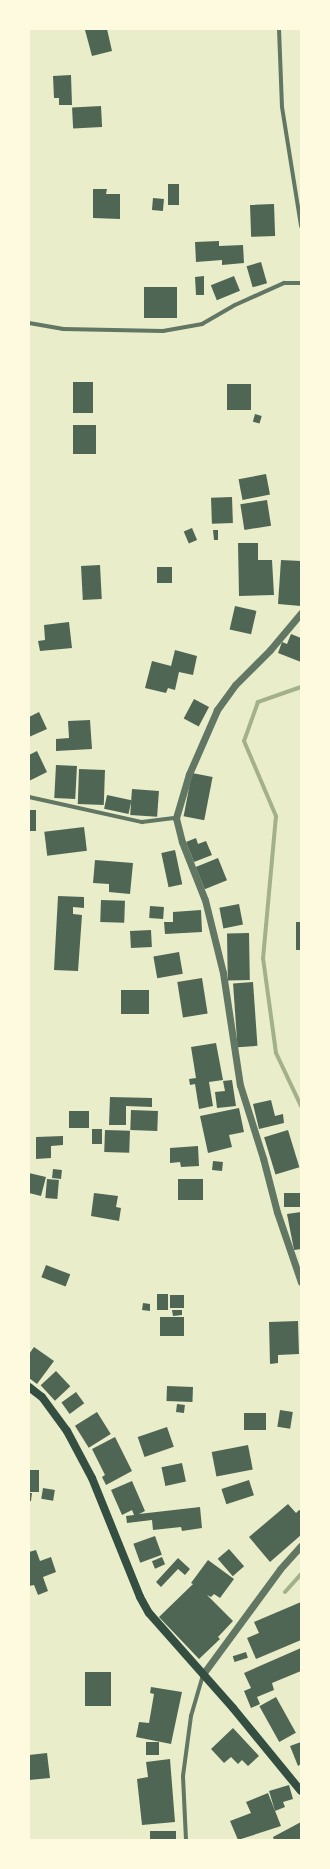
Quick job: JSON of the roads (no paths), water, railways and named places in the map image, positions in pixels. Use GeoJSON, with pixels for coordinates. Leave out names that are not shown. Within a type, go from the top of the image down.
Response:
{"type":"FeatureCollection","features":[{"type":"Feature","properties":{"kind":"main road"},"geometry":{"type":"LineString","coordinates":[[29,1387],[42,1397],[67,1431],[92,1478],[140,1596],[149,1613],[203,1674],[301,1791]]}},
{"type":"Feature","properties":{"kind":"street"},"geometry":{"type":"LineString","coordinates":[[279,29],[282,107],[301,226]]}},
{"type":"Feature","properties":{"kind":"street"},"geometry":{"type":"LineString","coordinates":[[29,323],[63,329],[163,331],[202,324],[235,305],[284,283],[301,283]]}},
{"type":"Feature","properties":{"kind":"street"},"geometry":{"type":"LineString","coordinates":[[301,613],[270,650],[235,685],[217,710],[189,774],[176,818],[182,842],[205,900],[223,973],[240,1085],[264,1158],[277,1212],[301,1282]]}},
{"type":"Feature","properties":{"kind":"street"},"geometry":{"type":"LineString","coordinates":[[29,797],[142,822],[176,818]]}},
{"type":"Feature","properties":{"kind":"street"},"geometry":{"type":"LineString","coordinates":[[186,1840],[183,1776],[191,1716],[203,1674],[280,1569],[301,1546]]}},
{"type":"Feature","properties":{"kind":"waterway"},"geometry":{"type":"LineString","coordinates":[[301,687],[258,702],[244,741],[276,816],[263,958],[276,1053],[301,1106]]}},
{"type":"Feature","properties":{"kind":"waterway"},"geometry":{"type":"LineString","coordinates":[[285,1592],[301,1574]]}}]}
